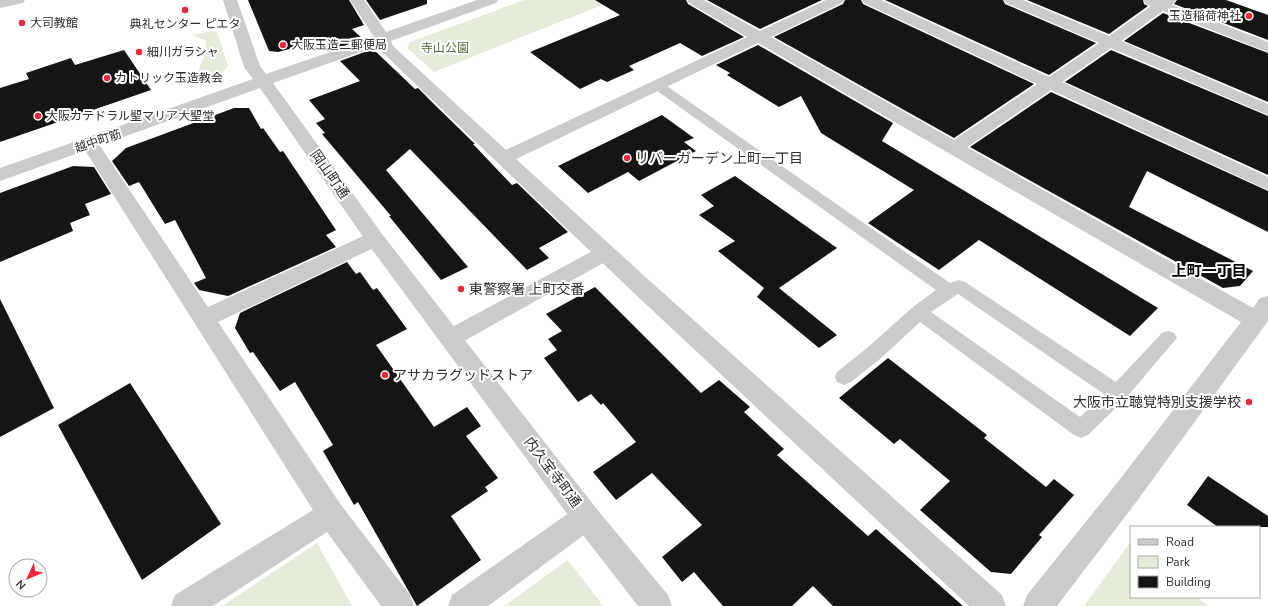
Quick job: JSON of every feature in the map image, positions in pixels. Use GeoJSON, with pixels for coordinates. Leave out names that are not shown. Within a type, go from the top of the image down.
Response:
{"type":"FeatureCollection","features":[{"type":"Feature","properties":{"kind":"street"},"geometry":{"type":"LineString","coordinates":[[0,4],[18,0]]}},
{"type":"Feature","properties":{"kind":"street","name":"岡山町通"},"geometry":{"type":"LineString","coordinates":[[230,0],[252,67],[375,239],[451,338]]}},
{"type":"Feature","properties":{"kind":"street"},"geometry":{"type":"LineString","coordinates":[[357,0],[383,39],[386,48],[605,253],[991,606]]}},
{"type":"Feature","properties":{"kind":"street","name":"越中町筋"},"geometry":{"type":"LineString","coordinates":[[0,175],[491,0]]}},
{"type":"Feature","properties":{"kind":"street"},"geometry":{"type":"LineString","coordinates":[[694,0],[954,148],[1262,312],[1127,492],[1038,606]]}},
{"type":"Feature","properties":{"kind":"street"},"geometry":{"type":"LineString","coordinates":[[504,158],[837,0]]}},
{"type":"Feature","properties":{"kind":"street"},"geometry":{"type":"LineString","coordinates":[[869,0],[1268,184]]}},
{"type":"Feature","properties":{"kind":"street"},"geometry":{"type":"LineString","coordinates":[[1010,0],[1268,110]]}},
{"type":"Feature","properties":{"kind":"street"},"geometry":{"type":"LineString","coordinates":[[954,148],[1109,43],[1159,2],[1268,47]]}},
{"type":"Feature","properties":{"kind":"street"},"geometry":{"type":"LineString","coordinates":[[90,144],[331,514],[399,606]]}},
{"type":"Feature","properties":{"kind":"street"},"geometry":{"type":"LineString","coordinates":[[203,319],[375,239]]}},
{"type":"Feature","properties":{"kind":"street"},"geometry":{"type":"LineString","coordinates":[[451,338],[605,253]]}},
{"type":"Feature","properties":{"kind":"street","name":"内久宝寺町通"},"geometry":{"type":"LineString","coordinates":[[451,338],[586,517],[657,606]]}},
{"type":"Feature","properties":{"kind":"street"},"geometry":{"type":"LineString","coordinates":[[186,606],[331,514]]}},
{"type":"Feature","properties":{"kind":"street"},"geometry":{"type":"LineString","coordinates":[[464,606],[586,517]]}},
{"type":"Feature","properties":{"kind":"lane"},"geometry":{"type":"LineString","coordinates":[[657,85],[948,290]]}},
{"type":"Feature","properties":{"kind":"lane"},"geometry":{"type":"LineString","coordinates":[[844,377],[882,346],[919,312],[948,290],[959,286],[1118,393]]}},
{"type":"Feature","properties":{"kind":"lane"},"geometry":{"type":"LineString","coordinates":[[919,312],[1081,429],[1118,393],[1168,338]]}},
{"type":"Feature","properties":{"kind":"green space","name":"寺山公園"},"geometry":{"type":"Polygon","coordinates":[[[524,0],[615,0],[434,72],[407,48],[410,42],[524,0]]]}},
{"type":"Feature","properties":{"kind":"green space"},"geometry":{"type":"Polygon","coordinates":[[[212,31],[217,32],[228,66],[221,74],[206,80],[197,73],[206,52],[206,41],[192,35],[212,31]]]}},
{"type":"Feature","properties":{"kind":"green space"},"geometry":{"type":"Polygon","coordinates":[[[317,543],[352,606],[222,606],[317,543]]]}},
{"type":"Feature","properties":{"kind":"green space"},"geometry":{"type":"Polygon","coordinates":[[[1129,544],[1130,598],[1198,598],[1208,606],[1084,606],[1129,544]]]}},
{"type":"Feature","properties":{"kind":"green space"},"geometry":{"type":"Polygon","coordinates":[[[568,560],[603,606],[504,606],[568,560]]]}},
{"type":"Feature","properties":{"kind":"building"},"geometry":{"type":"Polygon","coordinates":[[[248,0],[349,0],[364,25],[352,29],[363,39],[330,51],[320,41],[278,52],[269,51],[248,0]]]}},
{"type":"Feature","properties":{"kind":"building"},"geometry":{"type":"Polygon","coordinates":[[[366,0],[427,0],[427,4],[380,20],[366,0]]]}},
{"type":"Feature","properties":{"kind":"building"},"geometry":{"type":"Polygon","coordinates":[[[595,0],[686,0],[688,4],[744,37],[702,56],[680,43],[629,66],[634,70],[607,82],[601,79],[580,89],[530,52],[620,15],[595,0]]]}},
{"type":"Feature","properties":{"kind":"building"},"geometry":{"type":"Polygon","coordinates":[[[707,0],[822,0],[760,29],[707,0]]]}},
{"type":"Feature","properties":{"kind":"building"},"geometry":{"type":"Polygon","coordinates":[[[845,0],[861,0],[863,4],[1034,84],[954,138],[774,37],[843,4],[845,0]]]}},
{"type":"Feature","properties":{"kind":"building"},"geometry":{"type":"Polygon","coordinates":[[[885,0],[1003,0],[1005,4],[1096,43],[1049,75],[885,0]]]}},
{"type":"Feature","properties":{"kind":"building"},"geometry":{"type":"Polygon","coordinates":[[[1027,0],[1143,0],[1144,4],[1148,6],[1109,34],[1027,0]]]}},
{"type":"Feature","properties":{"kind":"building"},"geometry":{"type":"Polygon","coordinates":[[[1177,0],[1226,0],[1268,15],[1268,40],[1174,4],[1177,0]]]}},
{"type":"Feature","properties":{"kind":"building"},"geometry":{"type":"Polygon","coordinates":[[[1163,13],[1268,53],[1268,102],[1124,41],[1163,13]]]}},
{"type":"Feature","properties":{"kind":"building"},"geometry":{"type":"Polygon","coordinates":[[[758,45],[893,123],[882,141],[1158,308],[1130,336],[979,240],[939,270],[868,223],[914,190],[821,133],[801,96],[779,107],[727,75],[730,73],[716,65],[758,45]]]}},
{"type":"Feature","properties":{"kind":"building"},"geometry":{"type":"Polygon","coordinates":[[[373,49],[415,89],[418,88],[475,144],[473,144],[512,185],[517,183],[568,232],[539,248],[549,258],[527,270],[410,149],[386,170],[468,267],[441,280],[389,216],[391,216],[322,134],[325,133],[316,123],[325,119],[309,100],[360,81],[340,61],[373,49]]]}},
{"type":"Feature","properties":{"kind":"building","name":"大阪カテドラル聖マリア大聖堂"},"geometry":{"type":"Polygon","coordinates":[[[124,50],[151,90],[0,142],[0,88],[29,79],[26,73],[71,58],[75,65],[124,50]]]}},
{"type":"Feature","properties":{"kind":"building"},"geometry":{"type":"Polygon","coordinates":[[[1111,50],[1268,116],[1268,175],[1065,82],[1111,50]]]}},
{"type":"Feature","properties":{"kind":"building"},"geometry":{"type":"Polygon","coordinates":[[[1051,92],[1268,191],[1268,232],[1147,171],[1129,207],[1253,271],[1240,286],[1223,288],[970,147],[1051,92]]]}},
{"type":"Feature","properties":{"kind":"building"},"geometry":{"type":"Polygon","coordinates":[[[234,108],[249,108],[261,129],[263,128],[280,152],[283,151],[336,230],[326,235],[336,247],[228,296],[199,290],[194,283],[206,278],[175,220],[165,224],[139,182],[129,186],[112,161],[126,148],[234,108]]]}},
{"type":"Feature","properties":{"kind":"building","name":"リバーガーデン上町一丁目"},"geometry":{"type":"Polygon","coordinates":[[[662,115],[694,138],[684,142],[696,151],[639,181],[628,172],[588,193],[558,166],[662,115]]]}},
{"type":"Feature","properties":{"kind":"building"},"geometry":{"type":"Polygon","coordinates":[[[73,166],[94,167],[111,194],[85,204],[90,215],[70,223],[73,231],[0,262],[0,193],[73,166]]]}},
{"type":"Feature","properties":{"kind":"building"},"geometry":{"type":"Polygon","coordinates":[[[735,176],[837,248],[779,288],[837,335],[819,348],[757,297],[764,288],[718,251],[735,241],[699,215],[714,206],[701,195],[735,176]]]}},
{"type":"Feature","properties":{"kind":"building"},"geometry":{"type":"Polygon","coordinates":[[[347,262],[356,274],[360,272],[373,290],[377,288],[407,329],[376,345],[434,427],[467,407],[481,426],[466,436],[498,478],[485,487],[488,491],[451,516],[481,560],[417,606],[358,502],[354,505],[323,451],[333,445],[295,382],[280,391],[253,352],[250,353],[235,328],[240,313],[347,262]]]}},
{"type":"Feature","properties":{"kind":"building"},"geometry":{"type":"Polygon","coordinates":[[[595,287],[701,393],[719,380],[750,407],[744,412],[784,449],[777,455],[868,536],[876,529],[963,606],[833,606],[813,586],[792,606],[723,606],[694,572],[682,582],[662,557],[702,525],[652,473],[616,500],[593,472],[636,442],[603,403],[601,405],[591,394],[578,402],[544,358],[557,350],[548,339],[562,331],[546,314],[595,287]]]}},
{"type":"Feature","properties":{"kind":"building"},"geometry":{"type":"Polygon","coordinates":[[[0,299],[54,408],[0,437],[0,299]]]}},
{"type":"Feature","properties":{"kind":"building"},"geometry":{"type":"Polygon","coordinates":[[[888,358],[987,435],[984,438],[1046,487],[1054,479],[1074,495],[1039,535],[1042,537],[1011,574],[991,572],[920,510],[950,481],[900,439],[894,444],[839,398],[888,358]]]}},
{"type":"Feature","properties":{"kind":"building"},"geometry":{"type":"Polygon","coordinates":[[[130,383],[221,524],[142,580],[58,425],[130,383]]]}},
{"type":"Feature","properties":{"kind":"building"},"geometry":{"type":"Polygon","coordinates":[[[1208,476],[1268,516],[1268,527],[1217,526],[1187,505],[1208,476]]]}},
{"type":"Feature","properties":{"kind":"place","name":"典礼センター ピエタ"},"geometry":{"type":"Point","coordinates":[185,10]}},
{"type":"Feature","properties":{"kind":"place","name":"玉造稲荷神社"},"geometry":{"type":"Point","coordinates":[1249,16]}},
{"type":"Feature","properties":{"kind":"place","name":"大司教館"},"geometry":{"type":"Point","coordinates":[22,23]}},
{"type":"Feature","properties":{"kind":"place","name":"大阪玉造二郵便局"},"geometry":{"type":"Point","coordinates":[283,45]}},
{"type":"Feature","properties":{"kind":"place","name":"細川ガラシャ"},"geometry":{"type":"Point","coordinates":[139,52]}},
{"type":"Feature","properties":{"kind":"place","name":"カトリック玉造教会"},"geometry":{"type":"Point","coordinates":[107,78]}},
{"type":"Feature","properties":{"kind":"place","name":"大阪カテドラル聖マリア大聖堂"},"geometry":{"type":"Point","coordinates":[38,116]}},
{"type":"Feature","properties":{"kind":"place","name":"リバーガーデン上町一丁目"},"geometry":{"type":"Point","coordinates":[627,158]}},
{"type":"Feature","properties":{"kind":"place","name":"東警察署 上町交番"},"geometry":{"type":"Point","coordinates":[461,289]}},
{"type":"Feature","properties":{"kind":"place","name":"アサカラグッドストア"},"geometry":{"type":"Point","coordinates":[385,375]}},
{"type":"Feature","properties":{"kind":"place","name":"大阪市立聴覚特別支援学校"},"geometry":{"type":"Point","coordinates":[1249,402]}},
{"type":"Feature","properties":{"kind":"district","name":"上町一丁目"},"geometry":{"type":"Point","coordinates":[1209,271]}}]}
